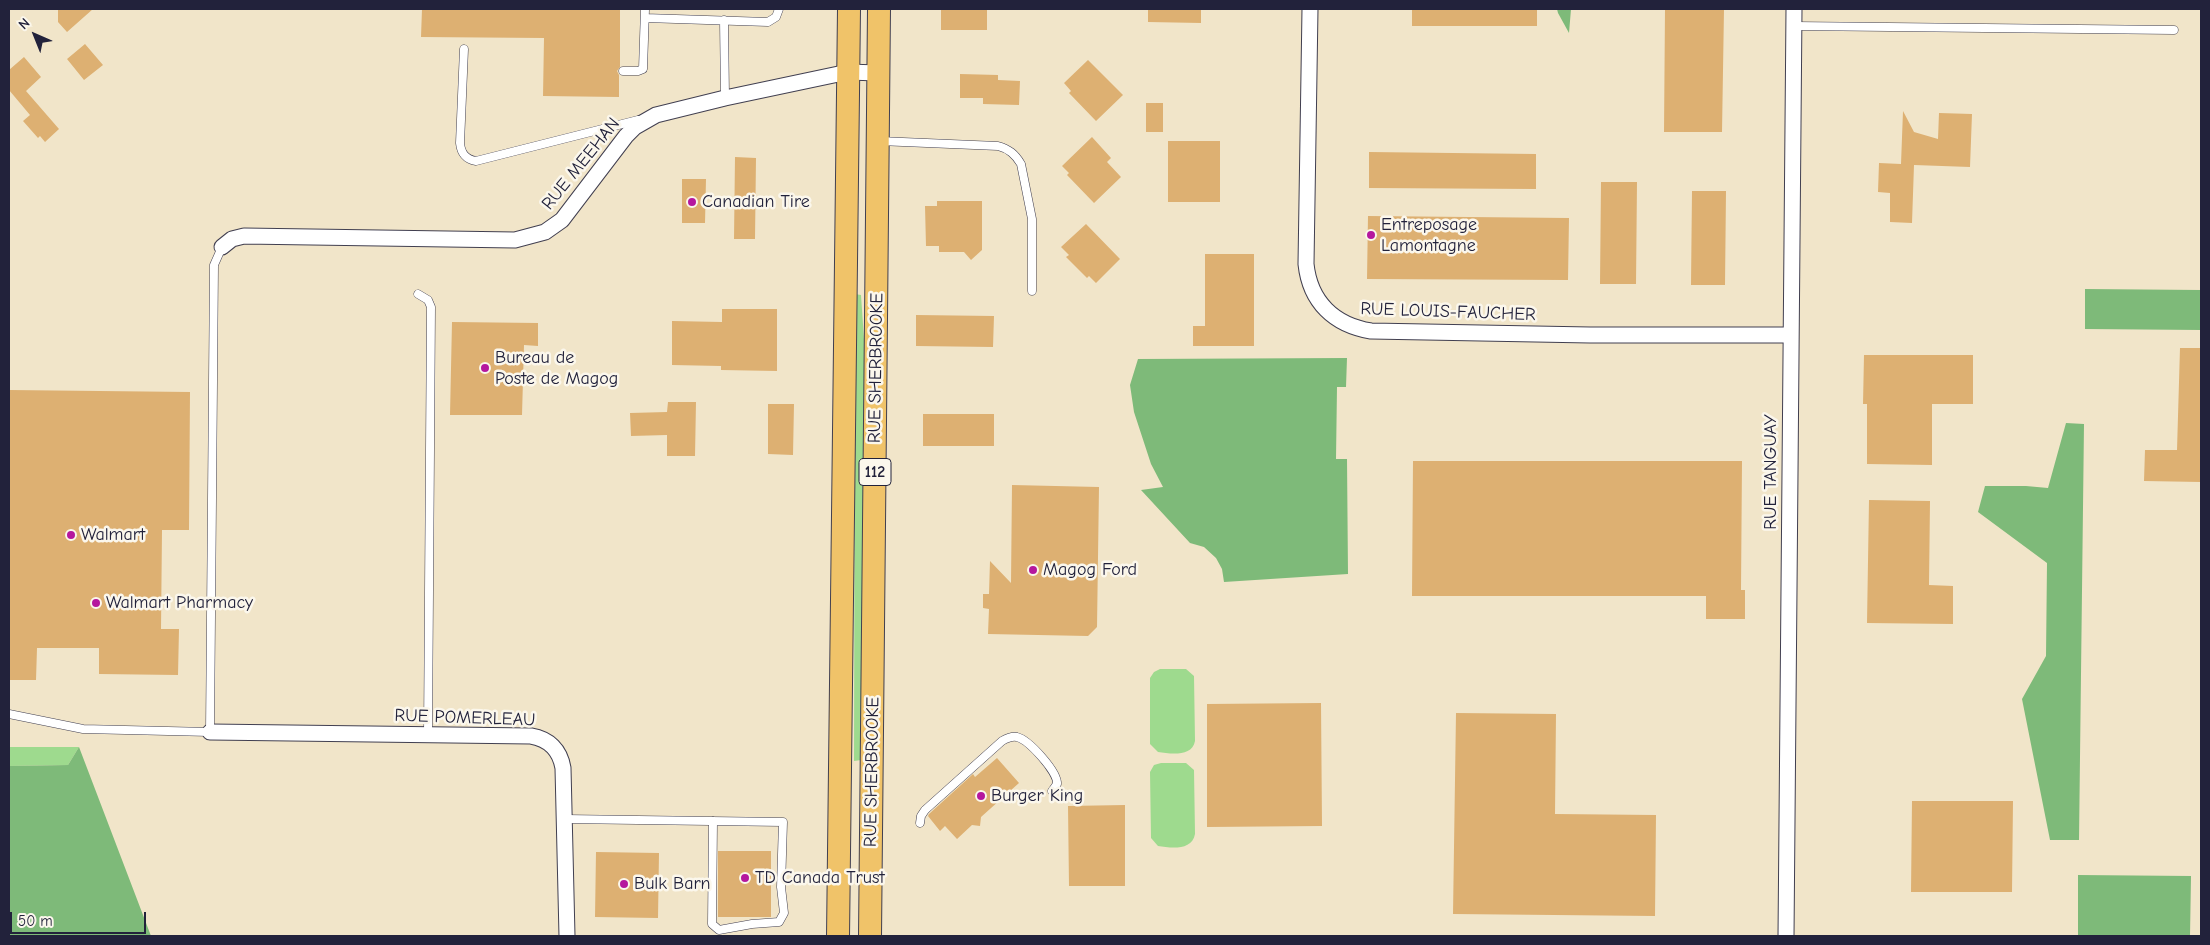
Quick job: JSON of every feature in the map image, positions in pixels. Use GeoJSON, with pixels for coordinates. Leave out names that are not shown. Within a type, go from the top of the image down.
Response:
{"type":"FeatureCollection","features":[{"type":"Feature","properties":{"kind":"main road","name":"RUE SHERBROOKE"},"geometry":{"type":"LineString","coordinates":[[838,936],[849,9]]}},
{"type":"Feature","properties":{"kind":"main road","name":"RUE SHERBROOKE"},"geometry":{"type":"LineString","coordinates":[[870,936],[879,9]]}},
{"type":"Feature","properties":{"kind":"street","name":"RUE LOUIS-FAUCHER"},"geometry":{"type":"LineString","coordinates":[[1310,9],[1306,264],[1312,291],[1324,310],[1334,318],[1346,325],[1371,332],[1791,336]]}},
{"type":"Feature","properties":{"kind":"street","name":"RUE TANGUAY"},"geometry":{"type":"LineString","coordinates":[[1786,936],[1794,9]]}},
{"type":"Feature","properties":{"kind":"street","name":"RUE MEEHAN"},"geometry":{"type":"LineString","coordinates":[[222,247],[232,239],[244,236],[515,240],[535,236],[554,226],[566,216],[626,136],[635,127],[656,115],[724,98],[848,72],[878,72]]}},
{"type":"Feature","properties":{"kind":"street","name":"RUE POMERLEAU"},"geometry":{"type":"LineString","coordinates":[[210,732],[531,736],[547,742],[557,751],[563,764],[567,936]]}},
{"type":"Feature","properties":{"kind":"lane"},"geometry":{"type":"LineString","coordinates":[[622,71],[638,72],[643,69],[645,9]]}},
{"type":"Feature","properties":{"kind":"lane"},"geometry":{"type":"LineString","coordinates":[[645,18],[768,22],[776,17],[779,9]]}},
{"type":"Feature","properties":{"kind":"lane"},"geometry":{"type":"LineString","coordinates":[[724,20],[724,98]]}},
{"type":"Feature","properties":{"kind":"lane"},"geometry":{"type":"LineString","coordinates":[[1794,26],[2174,30]]}},
{"type":"Feature","properties":{"kind":"lane"},"geometry":{"type":"LineString","coordinates":[[464,50],[460,143],[464,155],[469,160],[482,159],[656,115]]}},
{"type":"Feature","properties":{"kind":"lane"},"geometry":{"type":"LineString","coordinates":[[877,141],[998,146],[1012,152],[1021,164],[1032,213],[1032,290]]}},
{"type":"Feature","properties":{"kind":"lane"},"geometry":{"type":"LineString","coordinates":[[9,714],[82,729],[210,732],[214,265],[222,247]]}},
{"type":"Feature","properties":{"kind":"lane"},"geometry":{"type":"LineString","coordinates":[[418,294],[428,300],[431,307],[428,734]]}},
{"type":"Feature","properties":{"kind":"lane"},"geometry":{"type":"LineString","coordinates":[[920,823],[920,816],[925,810],[1002,741],[1012,737],[1025,741],[1054,772],[1057,784],[1052,790]]}},
{"type":"Feature","properties":{"kind":"lane"},"geometry":{"type":"LineString","coordinates":[[565,819],[713,821],[784,822],[781,887],[783,917],[774,924],[752,924],[719,930],[715,929],[712,924],[713,821]]}},
{"type":"Feature","properties":{"kind":"green space"},"geometry":{"type":"Polygon","coordinates":[[[1557,9],[1571,9],[1569,33],[1558,13],[1557,9]]]}},
{"type":"Feature","properties":{"kind":"green space"},"geometry":{"type":"Polygon","coordinates":[[[2085,289],[2201,290],[2201,330],[2085,329],[2085,289]]]}},
{"type":"Feature","properties":{"kind":"green space"},"geometry":{"type":"Polygon","coordinates":[[[855,294],[861,295],[865,354],[861,760],[854,761],[855,294]]]}},
{"type":"Feature","properties":{"kind":"green space"},"geometry":{"type":"Polygon","coordinates":[[[1347,358],[1346,387],[1337,387],[1336,459],[1347,459],[1348,574],[1224,582],[1222,569],[1216,558],[1204,547],[1190,543],[1141,490],[1163,487],[1151,464],[1134,412],[1130,385],[1138,359],[1347,358]]]}},
{"type":"Feature","properties":{"kind":"green space"},"geometry":{"type":"Polygon","coordinates":[[[2066,423],[2084,424],[2079,840],[2050,840],[2022,699],[2046,656],[2047,563],[1978,512],[1985,486],[2048,488],[2066,423]]]}},
{"type":"Feature","properties":{"kind":"green space"},"geometry":{"type":"Polygon","coordinates":[[[1160,669],[1186,669],[1194,676],[1195,741],[1190,750],[1185,752],[1175,754],[1158,752],[1150,744],[1150,678],[1154,672],[1160,669]]]}},
{"type":"Feature","properties":{"kind":"green space"},"geometry":{"type":"Polygon","coordinates":[[[9,747],[79,747],[68,765],[9,766],[9,747]]]}},
{"type":"Feature","properties":{"kind":"green space"},"geometry":{"type":"Polygon","coordinates":[[[79,747],[151,936],[9,936],[9,766],[68,765],[79,747]]]}},
{"type":"Feature","properties":{"kind":"green space"},"geometry":{"type":"Polygon","coordinates":[[[1161,763],[1186,763],[1194,770],[1195,834],[1190,843],[1185,846],[1175,848],[1158,846],[1151,838],[1150,772],[1154,765],[1161,763]]]}},
{"type":"Feature","properties":{"kind":"green space"},"geometry":{"type":"Polygon","coordinates":[[[2078,875],[2191,876],[2190,936],[2078,936],[2078,875]]]}},
{"type":"Feature","properties":{"kind":"building"},"geometry":{"type":"Polygon","coordinates":[[[58,9],[93,9],[67,32],[58,22],[58,9]]]}},
{"type":"Feature","properties":{"kind":"building"},"geometry":{"type":"Polygon","coordinates":[[[422,9],[620,9],[620,67],[617,71],[619,75],[619,97],[543,96],[544,38],[421,37],[422,9]]]}},
{"type":"Feature","properties":{"kind":"building"},"geometry":{"type":"Polygon","coordinates":[[[941,9],[987,9],[987,30],[941,30],[941,9]]]}},
{"type":"Feature","properties":{"kind":"building"},"geometry":{"type":"Polygon","coordinates":[[[1148,9],[1201,9],[1201,23],[1148,22],[1148,9]]]}},
{"type":"Feature","properties":{"kind":"building"},"geometry":{"type":"Polygon","coordinates":[[[1412,9],[1537,9],[1537,26],[1412,26],[1412,9]]]}},
{"type":"Feature","properties":{"kind":"building"},"geometry":{"type":"Polygon","coordinates":[[[1665,9],[1724,9],[1722,132],[1664,132],[1665,9]]]}},
{"type":"Feature","properties":{"kind":"building"},"geometry":{"type":"Polygon","coordinates":[[[85,44],[103,65],[84,80],[67,59],[85,44]]]}},
{"type":"Feature","properties":{"kind":"building"},"geometry":{"type":"Polygon","coordinates":[[[24,57],[41,77],[26,91],[59,129],[45,142],[40,136],[38,138],[23,121],[30,115],[9,90],[9,70],[24,57]]]}},
{"type":"Feature","properties":{"kind":"building"},"geometry":{"type":"Polygon","coordinates":[[[1088,60],[1123,95],[1096,121],[1069,93],[1071,91],[1064,83],[1088,60]]]}},
{"type":"Feature","properties":{"kind":"building"},"geometry":{"type":"Polygon","coordinates":[[[960,74],[998,75],[998,80],[1020,81],[1019,105],[983,104],[983,98],[960,98],[960,74]]]}},
{"type":"Feature","properties":{"kind":"building"},"geometry":{"type":"Polygon","coordinates":[[[1146,103],[1163,103],[1163,132],[1146,132],[1146,103]]]}},
{"type":"Feature","properties":{"kind":"building"},"geometry":{"type":"Polygon","coordinates":[[[1903,111],[1914,132],[1938,139],[1939,113],[1972,114],[1970,167],[1914,165],[1912,223],[1890,222],[1890,193],[1878,192],[1879,163],[1901,164],[1903,111]]]}},
{"type":"Feature","properties":{"kind":"building"},"geometry":{"type":"Polygon","coordinates":[[[1092,137],[1111,158],[1107,162],[1121,177],[1094,203],[1067,175],[1069,173],[1062,166],[1092,137]]]}},
{"type":"Feature","properties":{"kind":"building"},"geometry":{"type":"Polygon","coordinates":[[[1168,141],[1220,141],[1220,202],[1168,202],[1168,141]]]}},
{"type":"Feature","properties":{"kind":"building"},"geometry":{"type":"Polygon","coordinates":[[[1369,152],[1536,154],[1536,189],[1369,188],[1369,152]]]}},
{"type":"Feature","properties":{"kind":"building"},"geometry":{"type":"Polygon","coordinates":[[[735,157],[756,158],[755,239],[734,239],[735,157]]]}},
{"type":"Feature","properties":{"kind":"building"},"geometry":{"type":"Polygon","coordinates":[[[682,179],[706,179],[705,223],[682,223],[682,179]]]}},
{"type":"Feature","properties":{"kind":"building"},"geometry":{"type":"Polygon","coordinates":[[[1601,182],[1637,182],[1636,284],[1600,284],[1601,182]]]}},
{"type":"Feature","properties":{"kind":"building"},"geometry":{"type":"Polygon","coordinates":[[[1692,191],[1726,191],[1725,285],[1691,285],[1692,191]]]}},
{"type":"Feature","properties":{"kind":"building"},"geometry":{"type":"Polygon","coordinates":[[[937,201],[982,201],[982,250],[971,260],[964,252],[939,252],[939,246],[926,246],[925,206],[937,206],[937,201]]]}},
{"type":"Feature","properties":{"kind":"building"},"geometry":{"type":"Polygon","coordinates":[[[1368,216],[1569,218],[1568,280],[1367,279],[1368,216]]]}},
{"type":"Feature","properties":{"kind":"building"},"geometry":{"type":"Polygon","coordinates":[[[1086,224],[1120,259],[1096,283],[1089,276],[1087,278],[1066,257],[1069,255],[1061,247],[1086,224]]]}},
{"type":"Feature","properties":{"kind":"building"},"geometry":{"type":"Polygon","coordinates":[[[1205,254],[1254,254],[1254,346],[1193,346],[1193,326],[1205,326],[1205,254]]]}},
{"type":"Feature","properties":{"kind":"building"},"geometry":{"type":"Polygon","coordinates":[[[722,309],[777,309],[777,371],[721,370],[721,366],[672,365],[672,321],[722,322],[722,309]]]}},
{"type":"Feature","properties":{"kind":"building"},"geometry":{"type":"Polygon","coordinates":[[[916,315],[994,316],[993,347],[916,346],[916,315]]]}},
{"type":"Feature","properties":{"kind":"building"},"geometry":{"type":"Polygon","coordinates":[[[452,322],[538,323],[538,346],[524,345],[522,415],[450,415],[452,322]]]}},
{"type":"Feature","properties":{"kind":"building"},"geometry":{"type":"Polygon","coordinates":[[[2180,348],[2201,348],[2201,482],[2144,481],[2145,450],[2177,450],[2180,348]]]}},
{"type":"Feature","properties":{"kind":"building"},"geometry":{"type":"Polygon","coordinates":[[[1864,355],[1973,355],[1973,404],[1932,404],[1932,465],[1867,464],[1867,404],[1863,404],[1864,355]]]}},
{"type":"Feature","properties":{"kind":"building"},"geometry":{"type":"Polygon","coordinates":[[[9,390],[190,392],[189,530],[162,530],[161,629],[179,629],[178,675],[99,674],[99,648],[37,648],[36,680],[9,680],[9,390]]]}},
{"type":"Feature","properties":{"kind":"building"},"geometry":{"type":"Polygon","coordinates":[[[668,402],[696,402],[695,456],[667,456],[667,435],[631,436],[630,413],[667,412],[668,402]]]}},
{"type":"Feature","properties":{"kind":"building"},"geometry":{"type":"Polygon","coordinates":[[[768,404],[794,404],[793,455],[768,454],[768,404]]]}},
{"type":"Feature","properties":{"kind":"building"},"geometry":{"type":"Polygon","coordinates":[[[923,414],[994,414],[994,446],[923,446],[923,414]]]}},
{"type":"Feature","properties":{"kind":"building"},"geometry":{"type":"Polygon","coordinates":[[[1413,461],[1742,461],[1741,590],[1745,590],[1745,619],[1706,619],[1706,596],[1412,596],[1413,461]]]}},
{"type":"Feature","properties":{"kind":"building"},"geometry":{"type":"Polygon","coordinates":[[[1012,485],[1099,487],[1097,627],[1088,636],[988,634],[989,609],[983,608],[983,594],[989,594],[990,561],[1011,583],[1012,485]]]}},
{"type":"Feature","properties":{"kind":"building"},"geometry":{"type":"Polygon","coordinates":[[[1869,500],[1930,501],[1929,585],[1953,586],[1953,624],[1867,623],[1869,500]]]}},
{"type":"Feature","properties":{"kind":"building"},"geometry":{"type":"Polygon","coordinates":[[[1321,703],[1322,826],[1207,827],[1207,704],[1321,703]]]}},
{"type":"Feature","properties":{"kind":"building"},"geometry":{"type":"Polygon","coordinates":[[[1456,713],[1556,714],[1555,814],[1656,815],[1655,916],[1453,914],[1456,713]]]}},
{"type":"Feature","properties":{"kind":"building"},"geometry":{"type":"Polygon","coordinates":[[[997,758],[1019,783],[981,817],[980,826],[972,825],[957,839],[945,826],[940,831],[928,816],[929,814],[973,774],[975,777],[997,758]]]}},
{"type":"Feature","properties":{"kind":"building"},"geometry":{"type":"Polygon","coordinates":[[[1912,801],[2013,801],[2012,892],[1911,892],[1912,801]]]}},
{"type":"Feature","properties":{"kind":"building"},"geometry":{"type":"Polygon","coordinates":[[[1125,805],[1125,886],[1069,886],[1068,806],[1125,805]]]}},
{"type":"Feature","properties":{"kind":"building"},"geometry":{"type":"Polygon","coordinates":[[[718,851],[771,851],[771,917],[718,917],[718,851]]]}},
{"type":"Feature","properties":{"kind":"building"},"geometry":{"type":"Polygon","coordinates":[[[596,852],[659,853],[658,918],[595,917],[596,852]]]}},
{"type":"Feature","properties":{"kind":"place","name":"Canadian Tire"},"geometry":{"type":"Point","coordinates":[692,202]}},
{"type":"Feature","properties":{"kind":"place","name":"Entreposage Lamontagne"},"geometry":{"type":"Point","coordinates":[1371,235]}},
{"type":"Feature","properties":{"kind":"place","name":"Bureau de Poste de Magog"},"geometry":{"type":"Point","coordinates":[485,368]}},
{"type":"Feature","properties":{"kind":"place","name":"Walmart"},"geometry":{"type":"Point","coordinates":[71,535]}},
{"type":"Feature","properties":{"kind":"place","name":"Magog Ford"},"geometry":{"type":"Point","coordinates":[1033,570]}},
{"type":"Feature","properties":{"kind":"place","name":"Walmart Pharmacy"},"geometry":{"type":"Point","coordinates":[96,603]}},
{"type":"Feature","properties":{"kind":"place","name":"Burger King"},"geometry":{"type":"Point","coordinates":[981,796]}},
{"type":"Feature","properties":{"kind":"place","name":"TD Canada Trust"},"geometry":{"type":"Point","coordinates":[745,878]}},
{"type":"Feature","properties":{"kind":"place","name":"Bulk Barn"},"geometry":{"type":"Point","coordinates":[624,884]}}]}
